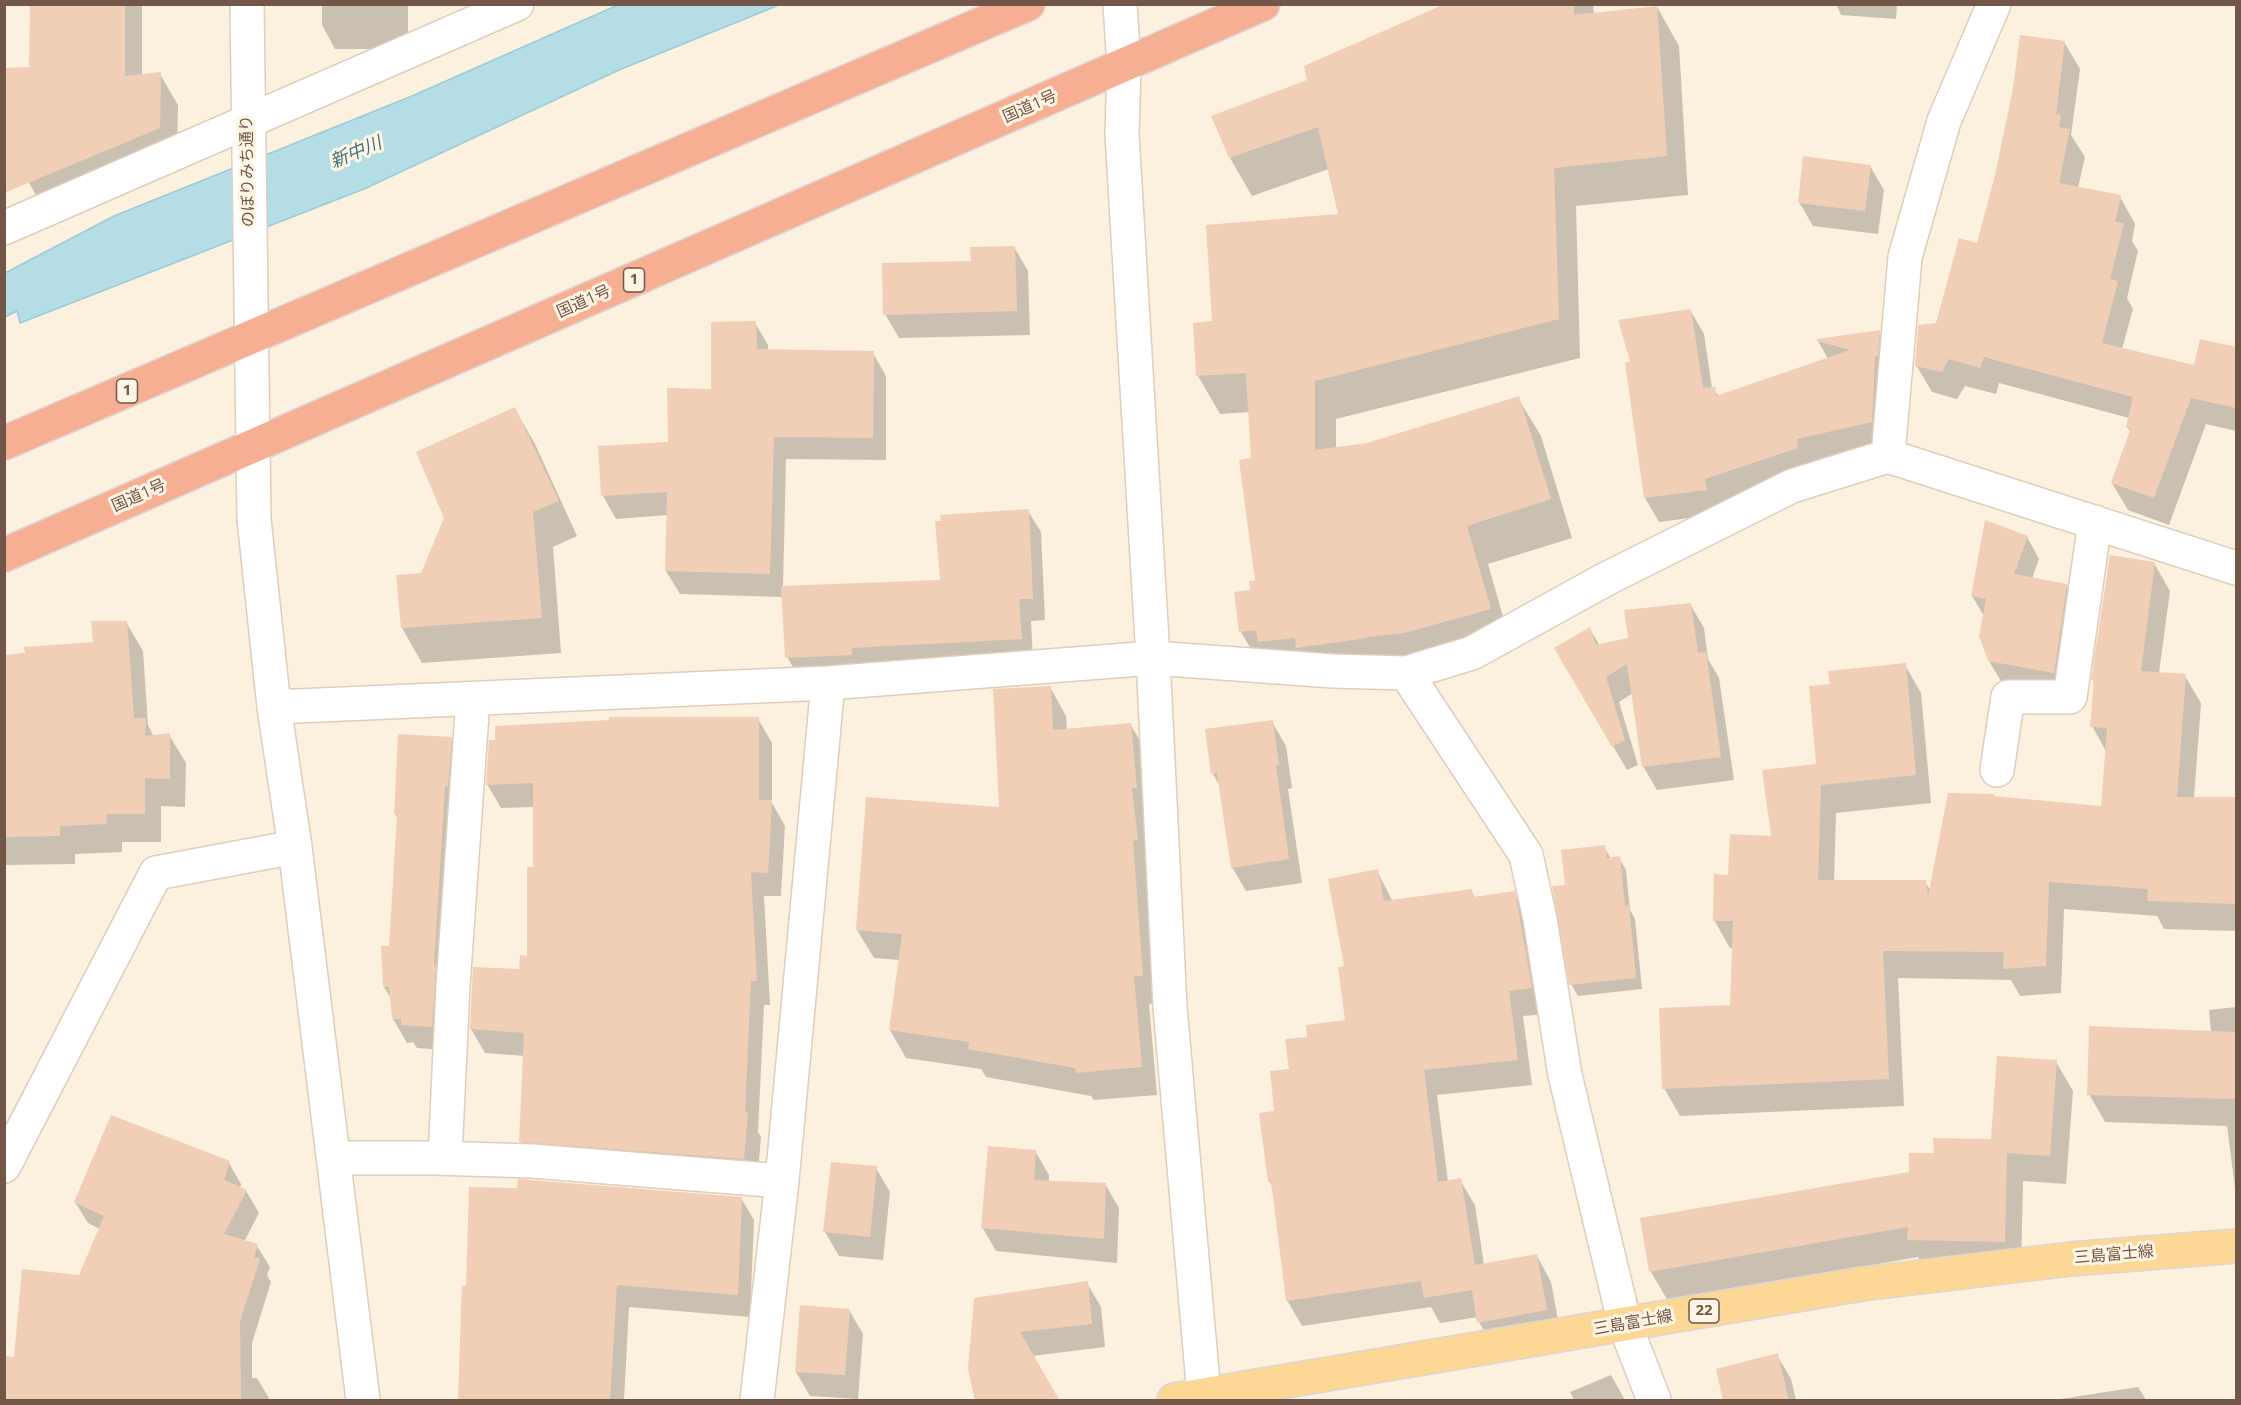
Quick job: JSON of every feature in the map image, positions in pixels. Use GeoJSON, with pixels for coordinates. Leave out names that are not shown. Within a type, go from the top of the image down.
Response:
{"type":"FeatureCollection","features":[{"type":"Feature","properties":{"kind":"highway","name":"1"},"geometry":{"type":"LineString","coordinates":[[4,443],[1028,4]]}},
{"type":"Feature","properties":{"kind":"highway","name":"国道1号"},"geometry":{"type":"LineString","coordinates":[[4,555],[1263,4]]}},
{"type":"Feature","properties":{"kind":"main road","name":"三島富士線"},"geometry":{"type":"LineString","coordinates":[[1189,1398],[1862,1284],[2071,1258],[2236,1246]]}},
{"type":"Feature","properties":{"kind":"street","name":"のぼりみち通り"},"geometry":{"type":"LineString","coordinates":[[247,4],[254,519],[274,706],[295,847],[363,1401]]}},
{"type":"Feature","properties":{"kind":"street"},"geometry":{"type":"LineString","coordinates":[[4,228],[517,4]]}},
{"type":"Feature","properties":{"kind":"street"},"geometry":{"type":"LineString","coordinates":[[1120,4],[1124,66],[1122,134],[1153,658],[1189,1398]]}},
{"type":"Feature","properties":{"kind":"street"},"geometry":{"type":"LineString","coordinates":[[1888,456],[1905,257],[1944,121],[1994,4]]}},
{"type":"Feature","properties":{"kind":"street"},"geometry":{"type":"LineString","coordinates":[[274,706],[828,683],[1153,658],[1333,671],[1406,673],[1472,653],[1606,579],[1792,486],[1888,456],[2236,568]]}},
{"type":"Feature","properties":{"kind":"street"},"geometry":{"type":"LineString","coordinates":[[1997,770],[2008,697],[2070,698],[2095,522]]}},
{"type":"Feature","properties":{"kind":"street"},"geometry":{"type":"LineString","coordinates":[[1406,673],[1526,855],[1540,919],[1565,1075],[1625,1325],[1654,1401]]}},
{"type":"Feature","properties":{"kind":"street"},"geometry":{"type":"LineString","coordinates":[[758,1401],[782,1181],[828,683]]}},
{"type":"Feature","properties":{"kind":"street"},"geometry":{"type":"LineString","coordinates":[[445,1158],[453,986],[473,699]]}},
{"type":"Feature","properties":{"kind":"street"},"geometry":{"type":"LineString","coordinates":[[4,1166],[156,873],[295,847]]}},
{"type":"Feature","properties":{"kind":"street"},"geometry":{"type":"LineString","coordinates":[[333,1158],[532,1161],[782,1181]]}},
{"type":"Feature","properties":{"kind":"water","name":"新中川"},"geometry":{"type":"Polygon","coordinates":[[[618,5],[779,5],[619,70],[364,189],[20,323],[17,311],[5,317],[5,273],[114,216],[412,96],[618,5]]]}},
{"type":"Feature","properties":{"kind":"building"},"geometry":{"type":"Polygon","coordinates":[[[30,4],[125,4],[125,76],[161,72],[160,128],[4,193],[4,68],[29,67],[30,4]]]}},
{"type":"Feature","properties":{"kind":"building"},"geometry":{"type":"Polygon","coordinates":[[[1445,4],[1574,4],[1574,15],[1657,6],[1667,156],[1554,168],[1559,319],[1315,381],[1315,450],[1367,443],[1519,396],[1551,499],[1467,526],[1491,609],[1404,633],[1296,648],[1295,638],[1258,642],[1256,630],[1239,632],[1234,592],[1250,590],[1249,581],[1255,580],[1239,460],[1251,458],[1246,373],[1196,376],[1193,323],[1212,321],[1206,225],[1338,214],[1318,127],[1229,158],[1211,116],[1307,80],[1304,66],[1445,4]]]}},
{"type":"Feature","properties":{"kind":"building"},"geometry":{"type":"Polygon","coordinates":[[[2020,35],[2065,41],[2056,114],[2061,115],[2059,127],[2070,129],[2059,183],[2121,195],[2115,222],[2124,223],[2110,279],[2118,281],[2102,343],[2194,365],[2200,339],[2236,347],[2236,408],[2191,398],[2154,498],[2111,483],[2131,428],[2126,427],[2133,397],[1984,357],[1980,368],[1949,359],[1942,372],[1915,366],[1918,325],[1936,323],[1959,238],[1977,243],[1995,175],[2013,88],[2020,35]]]}},
{"type":"Feature","properties":{"kind":"building"},"geometry":{"type":"Polygon","coordinates":[[[1803,156],[1871,165],[1865,211],[1798,203],[1803,156]]]}},
{"type":"Feature","properties":{"kind":"building"},"geometry":{"type":"Polygon","coordinates":[[[1015,246],[1017,311],[883,315],[882,263],[971,261],[970,247],[1015,246]]]}},
{"type":"Feature","properties":{"kind":"building"},"geometry":{"type":"Polygon","coordinates":[[[1691,309],[1703,388],[1715,387],[1716,396],[1850,350],[1817,341],[1817,339],[1880,330],[1878,356],[1875,356],[1872,422],[1797,439],[1798,448],[1705,479],[1707,490],[1644,498],[1625,363],[1630,361],[1618,320],[1691,309]]]}},
{"type":"Feature","properties":{"kind":"building"},"geometry":{"type":"Polygon","coordinates":[[[756,321],[757,349],[874,351],[873,438],[774,437],[770,574],[665,571],[667,492],[601,496],[598,446],[668,442],[667,388],[711,389],[711,322],[756,321]]]}},
{"type":"Feature","properties":{"kind":"building"},"geometry":{"type":"Polygon","coordinates":[[[515,407],[559,501],[533,512],[542,618],[401,628],[396,575],[421,573],[444,518],[416,452],[515,407]]]}},
{"type":"Feature","properties":{"kind":"building"},"geometry":{"type":"Polygon","coordinates":[[[1029,509],[1033,599],[1019,599],[1022,639],[852,648],[852,655],[785,658],[781,586],[940,580],[935,521],[941,521],[940,515],[1029,509]]]}},
{"type":"Feature","properties":{"kind":"building"},"geometry":{"type":"Polygon","coordinates":[[[1985,520],[2028,536],[2014,574],[2067,584],[2054,673],[1988,661],[1979,636],[1986,599],[1971,596],[1985,520]]]}},
{"type":"Feature","properties":{"kind":"building"},"geometry":{"type":"Polygon","coordinates":[[[2110,555],[2155,562],[2141,671],[2186,674],[2177,797],[2236,797],[2236,904],[2147,901],[2148,889],[2049,882],[2046,966],[2003,969],[2004,952],[1883,951],[1889,1079],[1662,1089],[1659,1008],[1730,1005],[1733,921],[1713,921],[1714,874],[1728,875],[1730,834],[1771,836],[1762,770],[1816,764],[1809,686],[1830,684],[1828,671],[1906,663],[1916,775],[1821,785],[1818,880],[1926,880],[1928,896],[1948,793],[1994,794],[1994,796],[2101,806],[2107,728],[2090,727],[2094,680],[2091,680],[2110,555]]]}},
{"type":"Feature","properties":{"kind":"building"},"geometry":{"type":"Polygon","coordinates":[[[1691,603],[1698,653],[1706,652],[1721,757],[1642,767],[1627,664],[1606,677],[1625,740],[1612,747],[1554,648],[1590,627],[1596,645],[1628,638],[1624,610],[1691,603]]]}},
{"type":"Feature","properties":{"kind":"building"},"geometry":{"type":"Polygon","coordinates":[[[91,621],[127,621],[134,718],[146,718],[145,736],[170,733],[170,779],[145,778],[145,814],[107,814],[106,824],[60,826],[60,836],[4,837],[4,655],[25,653],[24,647],[93,642],[91,621]]]}},
{"type":"Feature","properties":{"kind":"building"},"geometry":{"type":"Polygon","coordinates":[[[1051,686],[1053,730],[1131,723],[1137,788],[1132,788],[1138,840],[1133,841],[1143,976],[1134,976],[1142,1067],[1076,1073],[1075,1068],[968,1049],[969,1042],[889,1030],[902,934],[856,930],[866,797],[999,807],[993,689],[1051,686]]]}},
{"type":"Feature","properties":{"kind":"building"},"geometry":{"type":"Polygon","coordinates":[[[609,717],[759,717],[759,800],[772,800],[768,873],[751,872],[757,981],[751,981],[745,1112],[748,1112],[744,1159],[519,1142],[524,1033],[470,1029],[473,967],[519,969],[520,955],[527,956],[527,867],[533,867],[533,783],[486,785],[489,740],[495,740],[495,726],[609,720],[609,717]]]}},
{"type":"Feature","properties":{"kind":"building"},"geometry":{"type":"Polygon","coordinates":[[[1273,720],[1279,765],[1276,765],[1289,859],[1231,868],[1217,773],[1211,774],[1205,729],[1273,720]]]}},
{"type":"Feature","properties":{"kind":"building"},"geometry":{"type":"Polygon","coordinates":[[[398,734],[452,737],[448,786],[445,786],[432,1027],[401,1025],[401,1019],[392,1019],[389,987],[383,987],[381,946],[389,946],[397,815],[394,814],[398,734]]]}},
{"type":"Feature","properties":{"kind":"building"},"geometry":{"type":"Polygon","coordinates":[[[1605,845],[1607,858],[1620,856],[1625,906],[1629,905],[1636,978],[1569,985],[1552,886],[1565,885],[1561,850],[1605,845]]]}},
{"type":"Feature","properties":{"kind":"building"},"geometry":{"type":"Polygon","coordinates":[[[1378,869],[1384,901],[1472,889],[1473,897],[1515,891],[1532,988],[1509,991],[1518,1060],[1424,1070],[1438,1182],[1461,1178],[1475,1265],[1537,1254],[1547,1310],[1477,1323],[1472,1290],[1424,1298],[1421,1281],[1286,1301],[1271,1181],[1268,1182],[1259,1113],[1274,1111],[1270,1071],[1289,1069],[1285,1039],[1307,1037],[1306,1025],[1345,1020],[1338,967],[1344,966],[1328,879],[1378,869]]]}},
{"type":"Feature","properties":{"kind":"building"},"geometry":{"type":"Polygon","coordinates":[[[2089,1026],[2236,1032],[2236,1099],[2087,1095],[2089,1026]]]}},
{"type":"Feature","properties":{"kind":"building"},"geometry":{"type":"Polygon","coordinates":[[[1997,1056],[2057,1060],[2050,1156],[2007,1153],[2005,1242],[1907,1240],[1908,1227],[1649,1272],[1640,1218],[1909,1172],[1909,1153],[1934,1153],[1933,1138],[1991,1139],[1997,1056]]]}},
{"type":"Feature","properties":{"kind":"building"},"geometry":{"type":"Polygon","coordinates":[[[111,1115],[230,1161],[224,1180],[247,1190],[224,1234],[258,1244],[254,1257],[260,1259],[240,1321],[241,1401],[4,1401],[4,1356],[14,1357],[22,1269],[79,1275],[104,1216],[74,1202],[111,1115]]]}},
{"type":"Feature","properties":{"kind":"building"},"geometry":{"type":"Polygon","coordinates":[[[988,1146],[1036,1150],[1034,1180],[1106,1183],[1104,1239],[981,1228],[988,1146]]]}},
{"type":"Feature","properties":{"kind":"building"},"geometry":{"type":"Polygon","coordinates":[[[831,1162],[877,1166],[870,1237],[823,1232],[831,1162]]]}},
{"type":"Feature","properties":{"kind":"building"},"geometry":{"type":"Polygon","coordinates":[[[518,1179],[742,1197],[738,1295],[617,1285],[610,1401],[458,1401],[462,1286],[466,1286],[469,1187],[517,1188],[518,1179]]]}},
{"type":"Feature","properties":{"kind":"building"},"geometry":{"type":"Polygon","coordinates":[[[1088,1281],[1092,1324],[1020,1332],[1060,1401],[975,1401],[968,1369],[974,1298],[1088,1281]]]}},
{"type":"Feature","properties":{"kind":"building"},"geometry":{"type":"Polygon","coordinates":[[[800,1305],[850,1309],[845,1375],[795,1372],[800,1305]]]}},
{"type":"Feature","properties":{"kind":"building"},"geometry":{"type":"Polygon","coordinates":[[[1778,1353],[1789,1401],[1723,1401],[1716,1369],[1778,1353]]]}}]}
